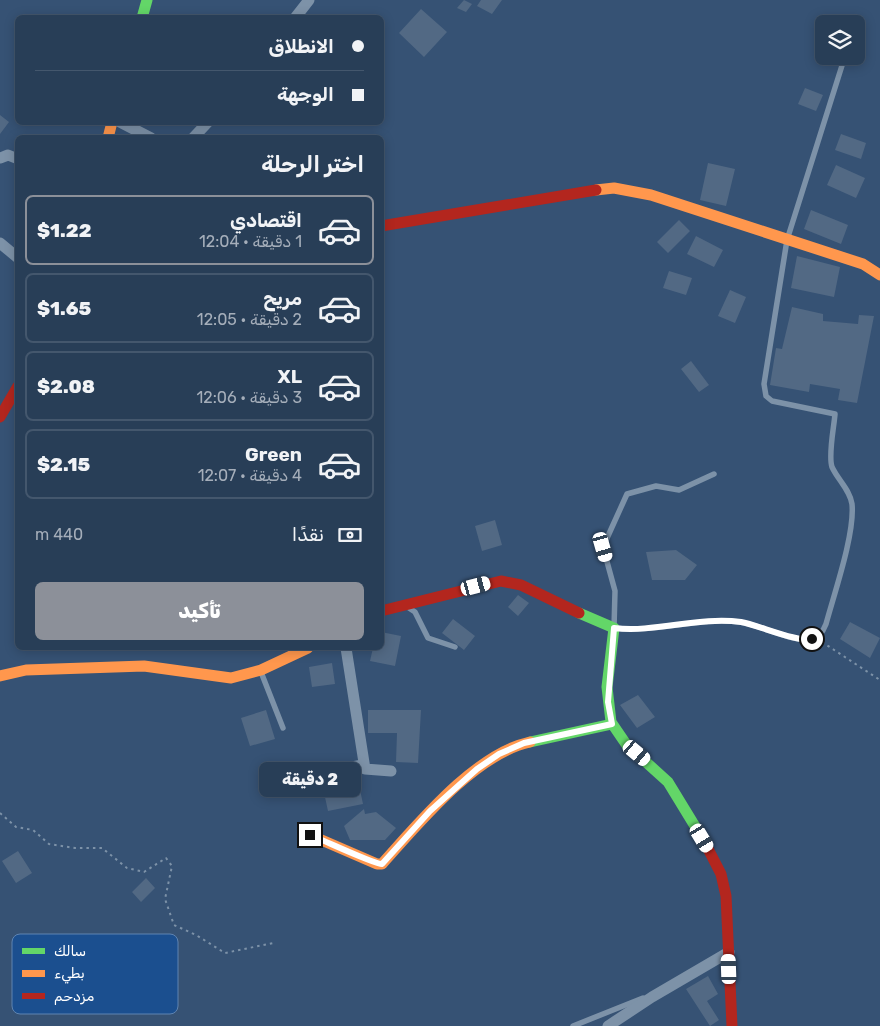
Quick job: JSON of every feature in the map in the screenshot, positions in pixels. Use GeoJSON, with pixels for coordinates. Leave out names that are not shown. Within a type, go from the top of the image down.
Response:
{"type":"FeatureCollection","features":[{"type":"Feature","properties":{"kind":"street"},"geometry":{"type":"LineString","coordinates":[[143,15],[147,0]]}},
{"type":"Feature","properties":{"kind":"street"},"geometry":{"type":"LineString","coordinates":[[297,15],[309,0]]}},
{"type":"Feature","properties":{"kind":"street"},"geometry":{"type":"LineString","coordinates":[[126,125],[145,135]]}},
{"type":"Feature","properties":{"kind":"street"},"geometry":{"type":"LineString","coordinates":[[196,135],[205,125]]}},
{"type":"Feature","properties":{"kind":"street"},"geometry":{"type":"LineString","coordinates":[[0,158],[8,155],[15,158]]}},
{"type":"Feature","properties":{"kind":"street"},"geometry":{"type":"LineString","coordinates":[[384,225],[567,193],[614,188],[651,195],[863,264],[880,275]]}},
{"type":"Feature","properties":{"kind":"street"},"geometry":{"type":"LineString","coordinates":[[0,243],[15,256]]}},
{"type":"Feature","properties":{"kind":"street"},"geometry":{"type":"LineString","coordinates":[[0,417],[15,391]]}},
{"type":"Feature","properties":{"kind":"street"},"geometry":{"type":"LineString","coordinates":[[384,610],[492,582],[511,582],[614,628],[608,702],[612,724],[626,744],[654,767],[669,784],[718,865],[726,896],[732,1026]]}},
{"type":"Feature","properties":{"kind":"street"},"geometry":{"type":"LineString","coordinates":[[0,676],[26,670],[144,666],[221,678],[260,670],[304,650]]}},
{"type":"Feature","properties":{"kind":"street"},"geometry":{"type":"LineString","coordinates":[[346,650],[365,770],[391,771]]}},
{"type":"Feature","properties":{"kind":"street"},"geometry":{"type":"LineString","coordinates":[[310,835],[360,854],[377,864],[382,864],[430,811],[477,769],[499,754],[524,743],[612,724]]}},
{"type":"Feature","properties":{"kind":"street"},"geometry":{"type":"LineString","coordinates":[[608,1026],[729,952]]}},
{"type":"Feature","properties":{"kind":"lane"},"geometry":{"type":"LineString","coordinates":[[714,474],[679,490],[656,486],[627,494],[603,547],[616,591],[614,628],[636,629],[730,622],[755,626],[802,640],[816,638],[823,631],[826,624],[844,557],[852,505],[850,497],[831,463],[835,414],[772,401],[766,396],[764,384],[787,240],[842,65]]}},
{"type":"Feature","properties":{"kind":"lane"},"geometry":{"type":"LineString","coordinates":[[405,606],[415,612],[428,638],[455,647]]}},
{"type":"Feature","properties":{"kind":"lane"},"geometry":{"type":"LineString","coordinates":[[260,670],[284,728]]}},
{"type":"Feature","properties":{"kind":"lane"},"geometry":{"type":"LineString","coordinates":[[328,770],[364,762]]}},
{"type":"Feature","properties":{"kind":"lane"},"geometry":{"type":"LineString","coordinates":[[573,1026],[664,990]]}},
{"type":"Feature","properties":{"kind":"path"},"geometry":{"type":"LineString","coordinates":[[816,638],[880,680]]}},
{"type":"Feature","properties":{"kind":"path"},"geometry":{"type":"LineString","coordinates":[[0,813],[16,827],[33,830],[50,844],[75,848],[102,848],[127,868],[144,872],[166,858],[172,866],[165,899],[174,925],[196,935],[225,953],[273,943]]}},
{"type":"Feature","properties":{"kind":"building"},"geometry":{"type":"Polygon","coordinates":[[[464,0],[472,4],[466,12],[457,8],[464,0]]]}},
{"type":"Feature","properties":{"kind":"building"},"geometry":{"type":"Polygon","coordinates":[[[481,0],[502,0],[492,14],[477,6],[481,0]]]}},
{"type":"Feature","properties":{"kind":"building"},"geometry":{"type":"Polygon","coordinates":[[[421,9],[447,32],[424,57],[399,33],[421,9]]]}},
{"type":"Feature","properties":{"kind":"building"},"geometry":{"type":"Polygon","coordinates":[[[805,88],[823,95],[816,111],[798,104],[805,88]]]}},
{"type":"Feature","properties":{"kind":"building"},"geometry":{"type":"Polygon","coordinates":[[[0,115],[9,122],[0,134],[0,115]]]}},
{"type":"Feature","properties":{"kind":"building"},"geometry":{"type":"Polygon","coordinates":[[[841,134],[866,143],[861,159],[835,150],[841,134]]]}},
{"type":"Feature","properties":{"kind":"building"},"geometry":{"type":"Polygon","coordinates":[[[708,163],[735,169],[726,206],[700,200],[708,163]]]}},
{"type":"Feature","properties":{"kind":"building"},"geometry":{"type":"Polygon","coordinates":[[[836,165],[865,178],[856,198],[827,185],[836,165]]]}},
{"type":"Feature","properties":{"kind":"building"},"geometry":{"type":"Polygon","coordinates":[[[811,210],[848,225],[841,244],[804,229],[811,210]]]}},
{"type":"Feature","properties":{"kind":"building"},"geometry":{"type":"Polygon","coordinates":[[[679,220],[690,231],[668,253],[657,242],[679,220]]]}},
{"type":"Feature","properties":{"kind":"building"},"geometry":{"type":"Polygon","coordinates":[[[696,236],[723,250],[714,267],[687,254],[696,236]]]}},
{"type":"Feature","properties":{"kind":"building"},"geometry":{"type":"Polygon","coordinates":[[[797,256],[840,267],[834,297],[791,288],[797,256]]]}},
{"type":"Feature","properties":{"kind":"building"},"geometry":{"type":"Polygon","coordinates":[[[669,271],[692,278],[686,295],[663,288],[669,271]]]}},
{"type":"Feature","properties":{"kind":"building"},"geometry":{"type":"Polygon","coordinates":[[[730,290],[746,297],[735,323],[718,316],[730,290]]]}},
{"type":"Feature","properties":{"kind":"building"},"geometry":{"type":"Polygon","coordinates":[[[792,307],[823,314],[823,321],[858,324],[859,315],[874,316],[857,403],[838,400],[840,389],[810,384],[809,392],[770,385],[776,348],[782,349],[792,307]]]}},
{"type":"Feature","properties":{"kind":"building"},"geometry":{"type":"Polygon","coordinates":[[[691,361],[709,385],[699,392],[681,369],[691,361]]]}},
{"type":"Feature","properties":{"kind":"building"},"geometry":{"type":"Polygon","coordinates":[[[495,520],[502,545],[482,551],[475,526],[495,520]]]}},
{"type":"Feature","properties":{"kind":"building"},"geometry":{"type":"Polygon","coordinates":[[[676,550],[697,565],[685,580],[652,580],[646,552],[676,550]]]}},
{"type":"Feature","properties":{"kind":"building"},"geometry":{"type":"Polygon","coordinates":[[[518,595],[529,603],[518,616],[508,607],[518,595]]]}},
{"type":"Feature","properties":{"kind":"building"},"geometry":{"type":"Polygon","coordinates":[[[453,619],[475,636],[464,650],[442,633],[453,619]]]}},
{"type":"Feature","properties":{"kind":"building"},"geometry":{"type":"Polygon","coordinates":[[[850,622],[880,638],[870,658],[840,639],[850,622]]]}},
{"type":"Feature","properties":{"kind":"building"},"geometry":{"type":"Polygon","coordinates":[[[384,633],[401,636],[395,666],[370,661],[373,650],[384,650],[384,633]]]}},
{"type":"Feature","properties":{"kind":"building"},"geometry":{"type":"Polygon","coordinates":[[[332,663],[335,684],[312,687],[309,667],[332,663]]]}},
{"type":"Feature","properties":{"kind":"building"},"geometry":{"type":"Polygon","coordinates":[[[638,695],[655,717],[637,728],[620,705],[638,695]]]}},
{"type":"Feature","properties":{"kind":"building"},"geometry":{"type":"Polygon","coordinates":[[[266,710],[275,739],[250,746],[241,718],[266,710]]]}},
{"type":"Feature","properties":{"kind":"building"},"geometry":{"type":"Polygon","coordinates":[[[368,710],[421,710],[418,763],[396,762],[397,733],[368,733],[368,710]]]}},
{"type":"Feature","properties":{"kind":"building"},"geometry":{"type":"Polygon","coordinates":[[[358,780],[363,804],[328,811],[323,788],[358,780]]]}},
{"type":"Feature","properties":{"kind":"building"},"geometry":{"type":"Polygon","coordinates":[[[364,809],[365,814],[376,812],[396,828],[385,840],[350,840],[344,826],[364,809]]]}},
{"type":"Feature","properties":{"kind":"building"},"geometry":{"type":"Polygon","coordinates":[[[18,851],[32,873],[16,883],[2,861],[18,851]]]}},
{"type":"Feature","properties":{"kind":"building"},"geometry":{"type":"Polygon","coordinates":[[[146,878],[155,888],[141,902],[132,892],[146,878]]]}},
{"type":"Feature","properties":{"kind":"building"},"geometry":{"type":"Polygon","coordinates":[[[708,976],[718,994],[707,1001],[719,1020],[710,1026],[686,989],[708,976]]]}},
{"type":"Feature","properties":{"kind":"traffic: fast"},"geometry":{"type":"LineString","coordinates":[[143,15],[147,0]]}},
{"type":"Feature","properties":{"kind":"traffic: fast"},"geometry":{"type":"LineString","coordinates":[[579,613],[614,628],[607,687],[611,722],[626,744],[668,782],[704,841]]}},
{"type":"Feature","properties":{"kind":"traffic: fast"},"geometry":{"type":"LineString","coordinates":[[530,742],[612,724]]}},
{"type":"Feature","properties":{"kind":"traffic: slow"},"geometry":{"type":"LineString","coordinates":[[109,135],[111,125]]}},
{"type":"Feature","properties":{"kind":"traffic: slow"},"geometry":{"type":"LineString","coordinates":[[596,190],[614,188],[651,195],[863,264],[880,275]]}},
{"type":"Feature","properties":{"kind":"traffic: slow"},"geometry":{"type":"LineString","coordinates":[[0,676],[26,670],[144,666],[231,678],[261,670],[304,650]]}},
{"type":"Feature","properties":{"kind":"traffic: slow"},"geometry":{"type":"LineString","coordinates":[[310,835],[377,864],[382,864],[449,792],[469,775],[489,760],[509,749],[530,742]]}},
{"type":"Feature","properties":{"kind":"traffic: jam"},"geometry":{"type":"LineString","coordinates":[[384,225],[596,190]]}},
{"type":"Feature","properties":{"kind":"traffic: jam"},"geometry":{"type":"LineString","coordinates":[[0,417],[15,391]]}},
{"type":"Feature","properties":{"kind":"traffic: jam"},"geometry":{"type":"LineString","coordinates":[[384,610],[501,581],[521,585],[579,613]]}},
{"type":"Feature","properties":{"kind":"traffic: jam"},"geometry":{"type":"LineString","coordinates":[[704,841],[721,874],[726,896],[732,1026]]}},
{"type":"Feature","properties":{"kind":"route"},"geometry":{"type":"LineString","coordinates":[[310,835],[360,854],[372,862],[382,864],[430,811],[488,760],[508,748],[524,743],[612,724],[608,712],[608,682],[614,628],[636,629],[717,622],[742,622],[802,640],[812,639]]}}]}
